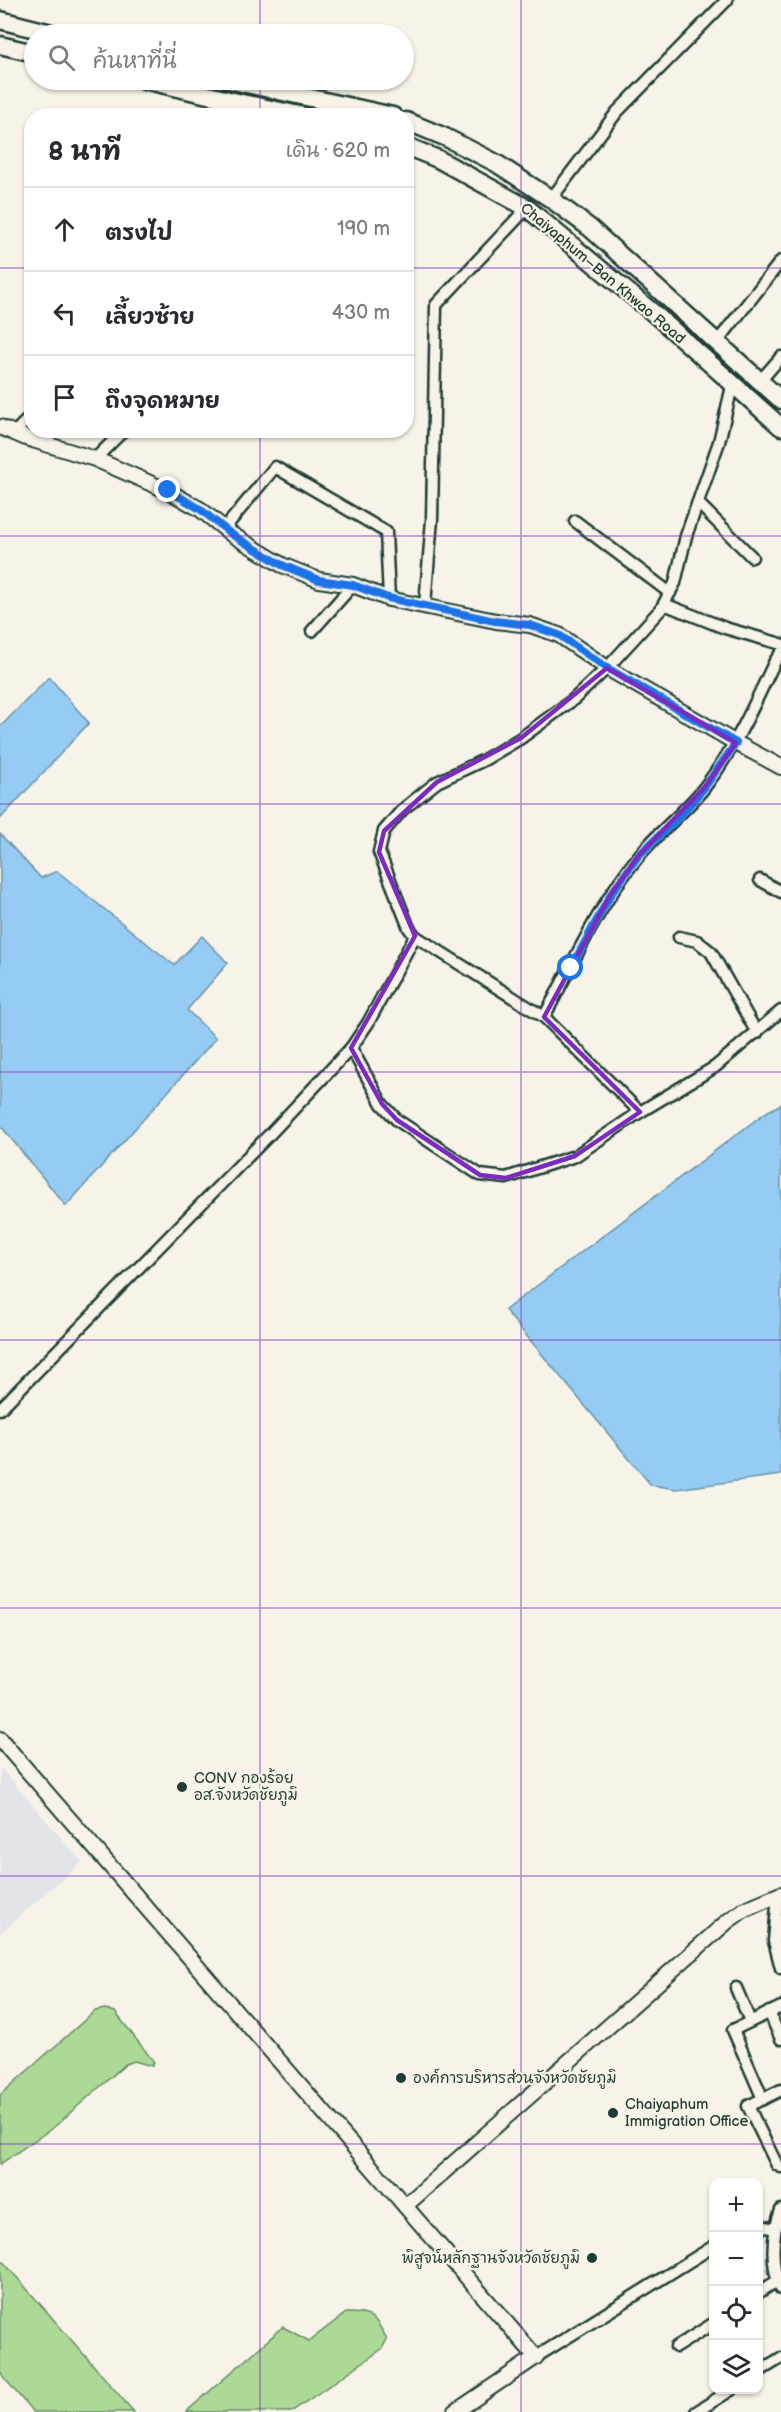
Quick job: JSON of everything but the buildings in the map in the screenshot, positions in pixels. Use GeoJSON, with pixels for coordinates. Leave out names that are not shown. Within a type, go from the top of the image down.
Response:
{"type":"FeatureCollection","features":[{"type":"Feature","properties":{"kind":"main road"},"geometry":{"type":"LineString","coordinates":[[0,20],[24,26]]}},
{"type":"Feature","properties":{"kind":"main road"},"geometry":{"type":"LineString","coordinates":[[0,45],[24,51]]}},
{"type":"Feature","properties":{"kind":"main road"},"geometry":{"type":"LineString","coordinates":[[186,90],[266,108]]}},
{"type":"Feature","properties":{"kind":"main road"},"geometry":{"type":"LineString","coordinates":[[275,90],[357,108]]}},
{"type":"Feature","properties":{"kind":"main road","name":"Chaiyaphum–Ban Khwao Road"},"geometry":{"type":"LineString","coordinates":[[414,124],[496,163],[590,228],[781,400]]}},
{"type":"Feature","properties":{"kind":"main road","name":"Chaiyaphum–Ban Khwao Road"},"geometry":{"type":"LineString","coordinates":[[414,149],[438,159],[527,208],[733,382],[781,427]]}},
{"type":"Feature","properties":{"kind":"street"},"geometry":{"type":"LineString","coordinates":[[551,199],[617,112],[727,0]]}},
{"type":"Feature","properties":{"kind":"street"},"geometry":{"type":"LineString","coordinates":[[224,108],[233,101]]}},
{"type":"Feature","properties":{"kind":"street"},"geometry":{"type":"LineString","coordinates":[[425,605],[432,519],[436,305],[527,208]]}},
{"type":"Feature","properties":{"kind":"street"},"geometry":{"type":"LineString","coordinates":[[718,341],[781,261]]}},
{"type":"Feature","properties":{"kind":"street"},"geometry":{"type":"LineString","coordinates":[[760,381],[781,357]]}},
{"type":"Feature","properties":{"kind":"street"},"geometry":{"type":"LineString","coordinates":[[640,1112],[544,1017],[415,936],[409,928],[379,852],[384,831],[402,810],[437,782],[483,760],[521,738],[573,699],[607,668],[664,604],[675,583],[686,536],[719,441],[733,382]]}},
{"type":"Feature","properties":{"kind":"street"},"geometry":{"type":"LineString","coordinates":[[14,433],[24,423]]}},
{"type":"Feature","properties":{"kind":"street"},"geometry":{"type":"LineString","coordinates":[[0,427],[24,436]]}},
{"type":"Feature","properties":{"kind":"street"},"geometry":{"type":"LineString","coordinates":[[30,438],[95,459],[168,490],[282,565],[319,580],[353,585],[388,598],[495,621],[530,625],[559,635],[607,668],[781,767]]}},
{"type":"Feature","properties":{"kind":"street"},"geometry":{"type":"LineString","coordinates":[[95,459],[116,438]]}},
{"type":"Feature","properties":{"kind":"street"},"geometry":{"type":"LineString","coordinates":[[224,528],[275,467],[386,532],[388,598]]}},
{"type":"Feature","properties":{"kind":"street"},"geometry":{"type":"LineString","coordinates":[[698,503],[752,557]]}},
{"type":"Feature","properties":{"kind":"street"},"geometry":{"type":"LineString","coordinates":[[575,521],[670,593]]}},
{"type":"Feature","properties":{"kind":"street"},"geometry":{"type":"LineString","coordinates":[[312,631],[353,585]]}},
{"type":"Feature","properties":{"kind":"street"},"geometry":{"type":"LineString","coordinates":[[664,604],[725,628],[781,644]]}},
{"type":"Feature","properties":{"kind":"street"},"geometry":{"type":"LineString","coordinates":[[544,1017],[611,894],[639,855],[682,814],[704,788],[736,743],[781,653]]}},
{"type":"Feature","properties":{"kind":"street"},"geometry":{"type":"LineString","coordinates":[[760,880],[781,892]]}},
{"type":"Feature","properties":{"kind":"street"},"geometry":{"type":"LineString","coordinates":[[0,1409],[271,1133],[351,1048],[368,1023],[415,936]]}},
{"type":"Feature","properties":{"kind":"street"},"geometry":{"type":"LineString","coordinates":[[679,937],[697,942],[711,952],[757,1033]]}},
{"type":"Feature","properties":{"kind":"street"},"geometry":{"type":"LineString","coordinates":[[351,1048],[382,1104],[390,1112],[442,1151],[480,1175],[506,1178],[575,1156],[640,1112],[715,1067],[781,1011]]}},
{"type":"Feature","properties":{"kind":"street"},"geometry":{"type":"LineString","coordinates":[[0,1739],[536,2357]]}},
{"type":"Feature","properties":{"kind":"street"},"geometry":{"type":"LineString","coordinates":[[405,2206],[728,1921],[745,1909],[780,1894]]}},
{"type":"Feature","properties":{"kind":"street"},"geometry":{"type":"LineString","coordinates":[[780,1894],[774,1941],[781,1968]]}},
{"type":"Feature","properties":{"kind":"street"},"geometry":{"type":"LineString","coordinates":[[736,1988],[750,2021]]}},
{"type":"Feature","properties":{"kind":"street"},"geometry":{"type":"LineString","coordinates":[[763,2099],[733,2030],[781,2007]]}},
{"type":"Feature","properties":{"kind":"street"},"geometry":{"type":"LineString","coordinates":[[770,2012],[781,2039]]}},
{"type":"Feature","properties":{"kind":"street"},"geometry":{"type":"LineString","coordinates":[[780,2095],[748,2106],[777,2165],[781,2167]]}},
{"type":"Feature","properties":{"kind":"street"},"geometry":{"type":"LineString","coordinates":[[763,2291],[779,2285],[774,2229],[781,2210]]}},
{"type":"Feature","properties":{"kind":"street"},"geometry":{"type":"LineString","coordinates":[[763,2226],[774,2229]]}},
{"type":"Feature","properties":{"kind":"street"},"geometry":{"type":"LineString","coordinates":[[454,2412],[536,2357],[709,2249]]}},
{"type":"Feature","properties":{"kind":"street"},"geometry":{"type":"LineString","coordinates":[[676,2347],[709,2326]]}},
{"type":"Feature","properties":{"kind":"street"},"geometry":{"type":"LineString","coordinates":[[763,2369],[781,2358]]}},
{"type":"Feature","properties":{"kind":"street"},"geometry":{"type":"LineString","coordinates":[[696,2412],[725,2394]]}},
{"type":"Feature","properties":{"kind":"highlighted area"},"geometry":{"type":"Polygon","coordinates":[[[607,668],[736,743],[704,788],[639,855],[611,894],[544,1017],[640,1112],[575,1156],[506,1178],[480,1175],[397,1120],[382,1104],[351,1048],[415,936],[379,852],[384,831],[437,782],[521,738],[607,668]]]}},
{"type":"Feature","properties":{"kind":"shaded area"},"geometry":{"type":"Polygon","coordinates":[[[0,1767],[82,1862],[0,1933],[0,1767]]]}},
{"type":"Feature","properties":{"kind":"green space"},"geometry":{"type":"Polygon","coordinates":[[[105,2009],[115,2012],[154,2062],[152,2066],[134,2061],[126,2064],[54,2127],[0,2164],[0,2095],[95,2011],[105,2009]]]}},
{"type":"Feature","properties":{"kind":"green space"},"geometry":{"type":"Polygon","coordinates":[[[0,2258],[134,2412],[33,2412],[0,2373],[0,2258]]]}},
{"type":"Feature","properties":{"kind":"green space"},"geometry":{"type":"Polygon","coordinates":[[[346,2313],[372,2317],[387,2339],[382,2349],[291,2412],[186,2412],[283,2327],[309,2341],[346,2313]]]}},
{"type":"Feature","properties":{"kind":"water"},"geometry":{"type":"Polygon","coordinates":[[[49,677],[89,723],[0,819],[0,727],[49,677]]]}},
{"type":"Feature","properties":{"kind":"water"},"geometry":{"type":"Polygon","coordinates":[[[0,834],[41,878],[57,871],[174,965],[202,936],[228,963],[187,1010],[216,1038],[66,1206],[0,1125],[0,834]]]}},
{"type":"Feature","properties":{"kind":"water"},"geometry":{"type":"Polygon","coordinates":[[[781,1104],[781,1475],[676,1489],[651,1485],[505,1310],[765,1113],[781,1104]]]}},
{"type":"Feature","properties":{"kind":"place","name":"CONV กองร้อย อส.จังหวัดชัยภูมิ"},"geometry":{"type":"Point","coordinates":[182,1787]}},
{"type":"Feature","properties":{"kind":"place","name":"องค์การบริหารส่วนจังหวัดชัยภูมิ"},"geometry":{"type":"Point","coordinates":[401,2078]}},
{"type":"Feature","properties":{"kind":"place","name":"Chaiyaphum Immigration Office"},"geometry":{"type":"Point","coordinates":[613,2113]}},
{"type":"Feature","properties":{"kind":"place","name":"พิสูจน์หลักฐานจังหวัดชัยภูมิ"},"geometry":{"type":"Point","coordinates":[592,2258]}},
{"type":"Feature","properties":{"kind":"route"},"geometry":{"type":"LineString","coordinates":[[168,490],[200,509],[231,534],[282,565],[319,580],[353,585],[388,598],[495,621],[530,625],[559,635],[607,668],[736,743],[682,814],[639,855],[611,894],[571,968]]}}]}
